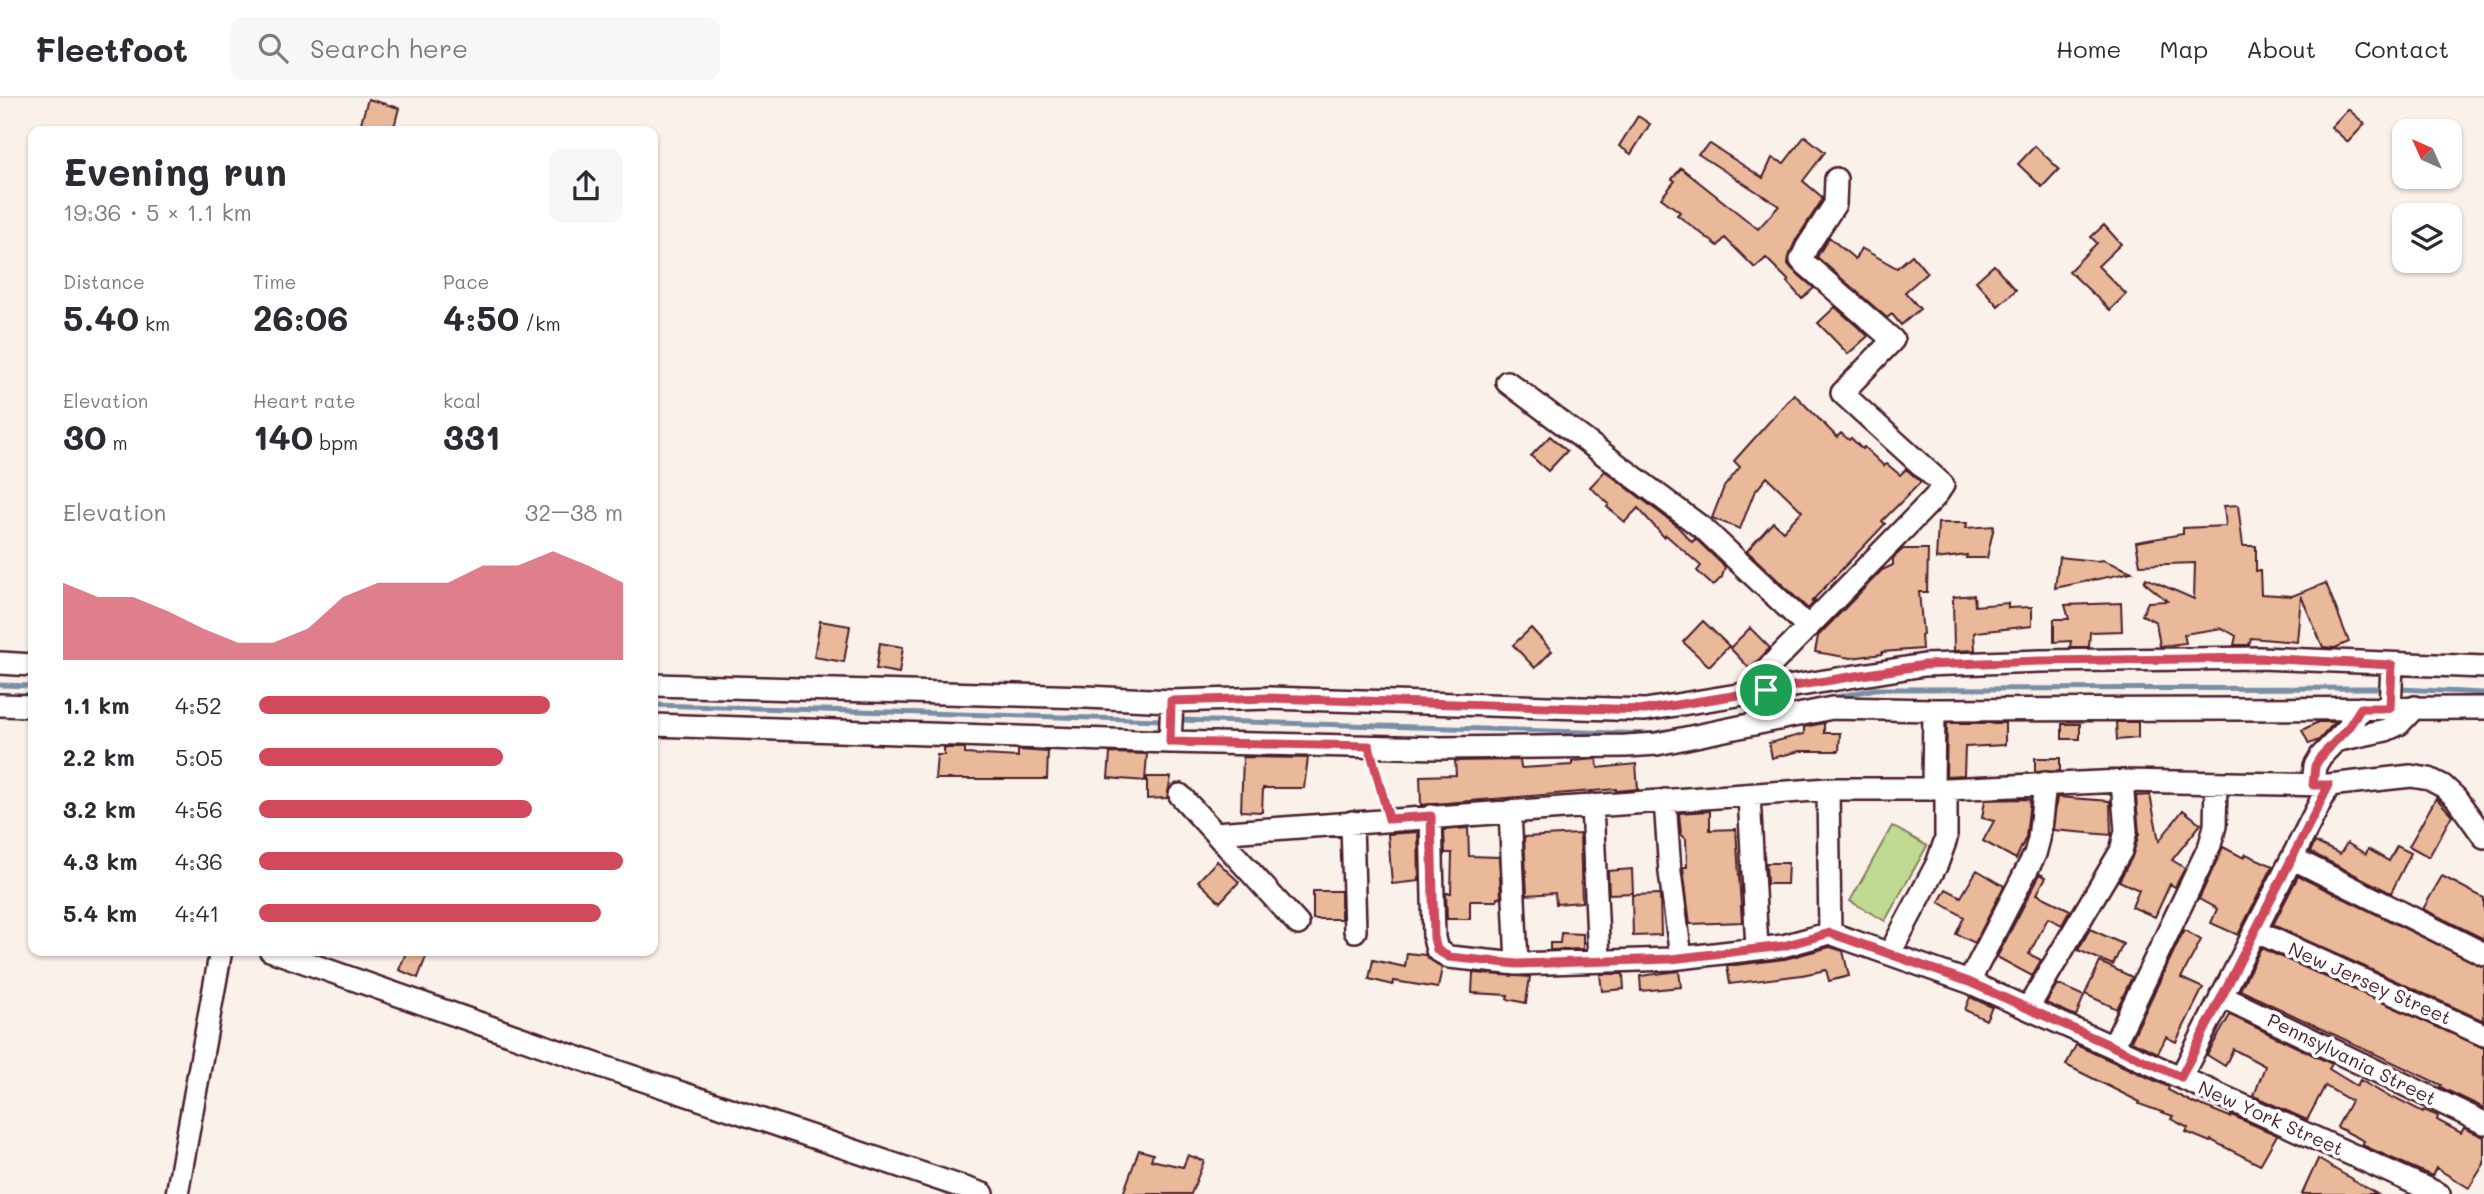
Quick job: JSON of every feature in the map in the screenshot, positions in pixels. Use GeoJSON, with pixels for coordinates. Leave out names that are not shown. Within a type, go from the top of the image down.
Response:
{"type":"FeatureCollection","features":[{"type":"Feature","properties":{"kind":"street"},"geometry":{"type":"LineString","coordinates":[[1766,690],[1770,666],[1943,485],[1842,393],[1893,340],[1801,260],[1835,204],[1836,179]]}},
{"type":"Feature","properties":{"kind":"street"},"geometry":{"type":"LineString","coordinates":[[1507,382],[1705,530],[1807,626]]}},
{"type":"Feature","properties":{"kind":"street"},"geometry":{"type":"LineString","coordinates":[[658,685],[1171,701],[1269,698],[1645,710],[1924,665],[2260,658],[2484,667]]}},
{"type":"Feature","properties":{"kind":"street"},"geometry":{"type":"LineString","coordinates":[[0,663],[28,665]]}},
{"type":"Feature","properties":{"kind":"street"},"geometry":{"type":"LineString","coordinates":[[2390,708],[2392,665]]}},
{"type":"Feature","properties":{"kind":"street"},"geometry":{"type":"LineString","coordinates":[[1170,742],[1171,701]]}},
{"type":"Feature","properties":{"kind":"street"},"geometry":{"type":"LineString","coordinates":[[0,705],[28,706]]}},
{"type":"Feature","properties":{"kind":"street"},"geometry":{"type":"LineString","coordinates":[[2339,740],[2386,730],[2399,724],[2415,707]]}},
{"type":"Feature","properties":{"kind":"street"},"geometry":{"type":"LineString","coordinates":[[658,726],[1170,742],[1626,747],[1657,744],[1832,708],[2484,708]]}},
{"type":"Feature","properties":{"kind":"street"},"geometry":{"type":"LineString","coordinates":[[2181,1077],[2292,858],[2321,785],[2315,766],[2321,756],[2339,740],[2361,708]]}},
{"type":"Feature","properties":{"kind":"street"},"geometry":{"type":"LineString","coordinates":[[1890,953],[1937,864],[1946,839],[1934,710]]}},
{"type":"Feature","properties":{"kind":"street"},"geometry":{"type":"LineString","coordinates":[[1215,833],[1828,789],[2122,781],[2321,785],[2412,776],[2429,779],[2443,786],[2456,798],[2484,837]]}},
{"type":"Feature","properties":{"kind":"street"},"geometry":{"type":"LineString","coordinates":[[2028,1008],[2121,851],[2126,831],[2122,781]]}},
{"type":"Feature","properties":{"kind":"street"},"geometry":{"type":"LineString","coordinates":[[1969,982],[2035,854],[2046,783]]}},
{"type":"Feature","properties":{"kind":"street"},"geometry":{"type":"LineString","coordinates":[[2113,1047],[2210,845],[2215,826],[2216,783]]}},
{"type":"Feature","properties":{"kind":"street"},"geometry":{"type":"LineString","coordinates":[[1431,816],[1434,938],[1437,950],[1449,957],[1517,964],[1681,958],[1783,946],[1830,933],[1828,789]]}},
{"type":"Feature","properties":{"kind":"street"},"geometry":{"type":"LineString","coordinates":[[1180,795],[1298,924]]}},
{"type":"Feature","properties":{"kind":"street"},"geometry":{"type":"LineString","coordinates":[[1749,795],[1757,949]]}},
{"type":"Feature","properties":{"kind":"street"},"geometry":{"type":"LineString","coordinates":[[1665,800],[1670,872],[1681,958]]}},
{"type":"Feature","properties":{"kind":"street"},"geometry":{"type":"LineString","coordinates":[[1592,805],[1600,961]]}},
{"type":"Feature","properties":{"kind":"street"},"geometry":{"type":"LineString","coordinates":[[1510,811],[1517,964]]}},
{"type":"Feature","properties":{"kind":"street"},"geometry":{"type":"LineString","coordinates":[[1352,822],[1355,931]]}},
{"type":"Feature","properties":{"kind":"street"},"geometry":{"type":"LineString","coordinates":[[2292,858],[2484,954]]}},
{"type":"Feature","properties":{"kind":"street","name":"New Jersey Street"},"geometry":{"type":"LineString","coordinates":[[2255,931],[2484,1035]]}},
{"type":"Feature","properties":{"kind":"street","name":"New York Street"},"geometry":{"type":"LineString","coordinates":[[1830,933],[1969,982],[2439,1194]]}},
{"type":"Feature","properties":{"kind":"street"},"geometry":{"type":"LineString","coordinates":[[177,1194],[220,956]]}},
{"type":"Feature","properties":{"kind":"street"},"geometry":{"type":"LineString","coordinates":[[287,956],[604,1068],[983,1194]]}},
{"type":"Feature","properties":{"kind":"street","name":"Pennsylvania Street"},"geometry":{"type":"LineString","coordinates":[[2221,996],[2484,1123]]}},
{"type":"Feature","properties":{"kind":"path"},"geometry":{"type":"LineString","coordinates":[[1369,746],[1389,819]]}},
{"type":"Feature","properties":{"kind":"green space"},"geometry":{"type":"Polygon","coordinates":[[[1892,826],[1927,846],[1885,921],[1850,901],[1892,826]]]}},
{"type":"Feature","properties":{"kind":"building"},"geometry":{"type":"Polygon","coordinates":[[[368,99],[399,108],[394,126],[360,126],[368,99]]]}},
{"type":"Feature","properties":{"kind":"building"},"geometry":{"type":"Polygon","coordinates":[[[2348,109],[2365,124],[2348,142],[2331,127],[2348,109]]]}},
{"type":"Feature","properties":{"kind":"building"},"geometry":{"type":"Polygon","coordinates":[[[1638,116],[1650,124],[1631,154],[1619,146],[1638,116]]]}},
{"type":"Feature","properties":{"kind":"building"},"geometry":{"type":"Polygon","coordinates":[[[1805,136],[1825,152],[1803,181],[1822,197],[1822,200],[1789,255],[1788,264],[1814,288],[1802,299],[1787,282],[1789,281],[1766,258],[1755,268],[1725,238],[1718,246],[1677,215],[1680,212],[1661,198],[1675,181],[1672,179],[1681,168],[1758,229],[1779,206],[1698,154],[1710,144],[1763,178],[1772,158],[1784,163],[1805,136]]]}},
{"type":"Feature","properties":{"kind":"building"},"geometry":{"type":"Polygon","coordinates":[[[2035,146],[2059,169],[2042,187],[2018,164],[2035,146]]]}},
{"type":"Feature","properties":{"kind":"building"},"geometry":{"type":"Polygon","coordinates":[[[2104,225],[2121,244],[2098,266],[2126,294],[2110,310],[2069,271],[2097,243],[2091,237],[2104,225]]]}},
{"type":"Feature","properties":{"kind":"building"},"geometry":{"type":"Polygon","coordinates":[[[1829,237],[1855,259],[1861,248],[1897,268],[1912,255],[1927,273],[1905,292],[1920,309],[1901,325],[1892,314],[1887,318],[1817,257],[1829,237]]]}},
{"type":"Feature","properties":{"kind":"building"},"geometry":{"type":"Polygon","coordinates":[[[1994,265],[2016,290],[1998,306],[1976,281],[1994,265]]]}},
{"type":"Feature","properties":{"kind":"building"},"geometry":{"type":"Polygon","coordinates":[[[1835,307],[1868,336],[1848,354],[1818,323],[1835,307]]]}},
{"type":"Feature","properties":{"kind":"building"},"geometry":{"type":"Polygon","coordinates":[[[1794,394],[1837,437],[1841,433],[1849,440],[1851,438],[1884,466],[1887,464],[1900,475],[1906,469],[1921,482],[1882,521],[1885,524],[1811,602],[1816,600],[1808,609],[1747,551],[1773,522],[1783,531],[1802,511],[1767,477],[1754,493],[1740,529],[1712,518],[1724,487],[1740,467],[1734,461],[1794,394]]]}},
{"type":"Feature","properties":{"kind":"building"},"geometry":{"type":"Polygon","coordinates":[[[1550,436],[1567,451],[1548,471],[1531,456],[1550,436]]]}},
{"type":"Feature","properties":{"kind":"building"},"geometry":{"type":"Polygon","coordinates":[[[1605,471],[1676,525],[1692,542],[1697,540],[1725,567],[1722,577],[1713,586],[1697,571],[1701,566],[1666,535],[1664,537],[1638,508],[1625,522],[1607,507],[1609,504],[1590,487],[1605,471]]]}},
{"type":"Feature","properties":{"kind":"building"},"geometry":{"type":"Polygon","coordinates":[[[2238,505],[2243,546],[2256,546],[2256,571],[2260,570],[2261,594],[2292,596],[2326,583],[2349,642],[2335,648],[2323,647],[2301,596],[2297,642],[2251,638],[2249,645],[2234,645],[2236,636],[2222,628],[2184,634],[2186,643],[2160,646],[2156,622],[2142,615],[2148,602],[2167,601],[2144,582],[2146,578],[2194,599],[2195,563],[2140,565],[2136,542],[2183,534],[2183,528],[2226,526],[2224,506],[2238,505]]]}},
{"type":"Feature","properties":{"kind":"building"},"geometry":{"type":"Polygon","coordinates":[[[1938,523],[1967,523],[1966,528],[1994,526],[1987,558],[1966,558],[1967,555],[1936,559],[1938,523]]]}},
{"type":"Feature","properties":{"kind":"building"},"geometry":{"type":"Polygon","coordinates":[[[1903,549],[1928,549],[1927,592],[1919,592],[1922,649],[1851,658],[1815,652],[1818,636],[1882,570],[1893,565],[1893,558],[1903,549]]]}},
{"type":"Feature","properties":{"kind":"building"},"geometry":{"type":"Polygon","coordinates":[[[2059,557],[2103,560],[2132,572],[2055,588],[2059,557]]]}},
{"type":"Feature","properties":{"kind":"building"},"geometry":{"type":"Polygon","coordinates":[[[1974,595],[1975,606],[2008,603],[2008,608],[2032,607],[2032,626],[1976,632],[1975,650],[1954,651],[1953,597],[1974,595]]]}},
{"type":"Feature","properties":{"kind":"building"},"geometry":{"type":"Polygon","coordinates":[[[2121,603],[2122,631],[2090,632],[2089,647],[2070,647],[2071,641],[2054,642],[2054,619],[2069,619],[2065,605],[2121,603]]]}},
{"type":"Feature","properties":{"kind":"building"},"geometry":{"type":"Polygon","coordinates":[[[820,621],[850,626],[844,662],[814,657],[820,621]]]}},
{"type":"Feature","properties":{"kind":"building"},"geometry":{"type":"Polygon","coordinates":[[[1703,621],[1729,646],[1709,666],[1683,642],[1703,621]]]}},
{"type":"Feature","properties":{"kind":"building"},"geometry":{"type":"Polygon","coordinates":[[[1531,628],[1552,651],[1535,668],[1513,645],[1531,628]]]}},
{"type":"Feature","properties":{"kind":"building"},"geometry":{"type":"Polygon","coordinates":[[[1750,628],[1770,648],[1750,669],[1730,648],[1750,628]]]}},
{"type":"Feature","properties":{"kind":"building"},"geometry":{"type":"Polygon","coordinates":[[[880,643],[903,647],[899,673],[876,669],[880,643]]]}},
{"type":"Feature","properties":{"kind":"building"},"geometry":{"type":"Polygon","coordinates":[[[2116,722],[2138,722],[2138,738],[2117,740],[2116,722]]]}},
{"type":"Feature","properties":{"kind":"building"},"geometry":{"type":"Polygon","coordinates":[[[2318,722],[2335,722],[2319,740],[2309,744],[2302,730],[2318,722]]]}},
{"type":"Feature","properties":{"kind":"building"},"geometry":{"type":"Polygon","coordinates":[[[1824,723],[1824,733],[1840,733],[1839,751],[1800,751],[1772,758],[1769,743],[1804,734],[1804,727],[1824,723]]]}},
{"type":"Feature","properties":{"kind":"building"},"geometry":{"type":"Polygon","coordinates":[[[1947,723],[2005,723],[2005,745],[1965,747],[1964,775],[1946,776],[1947,723]]]}},
{"type":"Feature","properties":{"kind":"building"},"geometry":{"type":"Polygon","coordinates":[[[2062,724],[2080,724],[2080,739],[2062,739],[2062,724]]]}},
{"type":"Feature","properties":{"kind":"building"},"geometry":{"type":"Polygon","coordinates":[[[944,748],[965,748],[965,754],[1018,757],[1018,750],[1048,752],[1047,779],[935,779],[937,755],[944,755],[944,748]]]}},
{"type":"Feature","properties":{"kind":"building"},"geometry":{"type":"Polygon","coordinates":[[[1110,753],[1147,754],[1145,781],[1108,778],[1110,753]]]}},
{"type":"Feature","properties":{"kind":"building"},"geometry":{"type":"Polygon","coordinates":[[[1243,757],[1308,758],[1304,788],[1263,788],[1262,812],[1241,811],[1243,757]]]}},
{"type":"Feature","properties":{"kind":"building"},"geometry":{"type":"Polygon","coordinates":[[[2035,758],[2060,758],[2060,771],[2035,772],[2035,758]]]}},
{"type":"Feature","properties":{"kind":"building"},"geometry":{"type":"Polygon","coordinates":[[[1597,759],[1598,768],[1636,764],[1638,789],[1421,805],[1420,776],[1456,775],[1455,761],[1520,760],[1521,768],[1572,765],[1572,761],[1597,759]]]}},
{"type":"Feature","properties":{"kind":"building"},"geometry":{"type":"Polygon","coordinates":[[[1147,777],[1171,777],[1167,798],[1147,799],[1147,777]]]}},
{"type":"Feature","properties":{"kind":"building"},"geometry":{"type":"Polygon","coordinates":[[[2150,795],[2159,841],[2183,810],[2201,824],[2172,860],[2185,868],[2175,887],[2170,884],[2155,917],[2132,907],[2139,890],[2119,881],[2132,857],[2139,834],[2136,796],[2150,795]]]}},
{"type":"Feature","properties":{"kind":"building"},"geometry":{"type":"Polygon","coordinates":[[[2057,797],[2110,801],[2111,835],[2053,830],[2057,797]]]}},
{"type":"Feature","properties":{"kind":"building"},"geometry":{"type":"Polygon","coordinates":[[[2436,798],[2452,815],[2429,857],[2409,846],[2436,798]]]}},
{"type":"Feature","properties":{"kind":"building"},"geometry":{"type":"Polygon","coordinates":[[[1985,800],[2030,800],[2026,837],[2016,859],[1983,841],[1994,821],[1982,818],[1985,800]]]}},
{"type":"Feature","properties":{"kind":"building"},"geometry":{"type":"Polygon","coordinates":[[[1710,811],[1710,830],[1736,829],[1742,922],[1690,924],[1683,867],[1687,867],[1686,839],[1681,834],[1679,813],[1710,811]]]}},
{"type":"Feature","properties":{"kind":"building"},"geometry":{"type":"Polygon","coordinates":[[[1468,828],[1469,856],[1499,857],[1501,897],[1497,898],[1497,901],[1470,901],[1470,919],[1447,919],[1446,893],[1451,893],[1452,853],[1445,853],[1444,830],[1468,828]]]}},
{"type":"Feature","properties":{"kind":"building"},"geometry":{"type":"Polygon","coordinates":[[[1418,832],[1419,881],[1392,884],[1388,834],[1418,832]]]}},
{"type":"Feature","properties":{"kind":"building"},"geometry":{"type":"Polygon","coordinates":[[[1580,834],[1582,902],[1556,904],[1555,893],[1527,895],[1524,837],[1580,834]]]}},
{"type":"Feature","properties":{"kind":"building"},"geometry":{"type":"Polygon","coordinates":[[[2315,842],[2340,854],[2347,843],[2366,854],[2368,849],[2389,861],[2397,846],[2411,853],[2391,893],[2310,852],[2315,842]]]}},
{"type":"Feature","properties":{"kind":"building"},"geometry":{"type":"Polygon","coordinates":[[[2223,847],[2244,858],[2246,854],[2273,866],[2238,935],[2211,923],[2217,909],[2199,899],[2223,847]]]}},
{"type":"Feature","properties":{"kind":"building"},"geometry":{"type":"Polygon","coordinates":[[[1217,861],[1239,882],[1220,902],[1198,881],[1217,861]]]}},
{"type":"Feature","properties":{"kind":"building"},"geometry":{"type":"Polygon","coordinates":[[[1766,863],[1788,863],[1787,884],[1767,884],[1766,863]]]}},
{"type":"Feature","properties":{"kind":"building"},"geometry":{"type":"Polygon","coordinates":[[[1632,869],[1633,893],[1609,894],[1608,871],[1632,869]]]}},
{"type":"Feature","properties":{"kind":"building"},"geometry":{"type":"Polygon","coordinates":[[[1977,870],[2004,886],[1975,943],[1956,934],[1964,917],[1939,902],[1946,889],[1961,897],[1977,870]]]}},
{"type":"Feature","properties":{"kind":"building"},"geometry":{"type":"Polygon","coordinates":[[[2040,874],[2046,877],[2037,894],[2070,910],[2062,925],[2048,918],[2029,954],[2041,960],[2032,976],[1997,957],[2040,874]]]}},
{"type":"Feature","properties":{"kind":"building"},"geometry":{"type":"Polygon","coordinates":[[[2298,876],[2484,967],[2484,1021],[2273,925],[2298,876]]]}},
{"type":"Feature","properties":{"kind":"building"},"geometry":{"type":"Polygon","coordinates":[[[2442,876],[2484,898],[2484,939],[2423,909],[2442,876]]]}},
{"type":"Feature","properties":{"kind":"building"},"geometry":{"type":"Polygon","coordinates":[[[1313,891],[1341,891],[1341,919],[1313,919],[1313,891]]]}},
{"type":"Feature","properties":{"kind":"building"},"geometry":{"type":"Polygon","coordinates":[[[1660,894],[1661,935],[1633,936],[1632,895],[1660,894]]]}},
{"type":"Feature","properties":{"kind":"building"},"geometry":{"type":"Polygon","coordinates":[[[2090,929],[2123,944],[2113,965],[2078,950],[2090,929]]]}},
{"type":"Feature","properties":{"kind":"building"},"geometry":{"type":"Polygon","coordinates":[[[2184,930],[2201,940],[2181,978],[2203,988],[2176,1042],[2166,1037],[2158,1053],[2131,1041],[2184,930]]]}},
{"type":"Feature","properties":{"kind":"building"},"geometry":{"type":"Polygon","coordinates":[[[1561,933],[1583,934],[1583,949],[1550,950],[1550,943],[1560,943],[1561,933]]]}},
{"type":"Feature","properties":{"kind":"building"},"geometry":{"type":"Polygon","coordinates":[[[1830,947],[1843,951],[1849,976],[1829,981],[1826,970],[1730,984],[1727,966],[1785,959],[1830,947]]]}},
{"type":"Feature","properties":{"kind":"building"},"geometry":{"type":"Polygon","coordinates":[[[2261,948],[2484,1048],[2484,1108],[2240,990],[2261,948]]]}},
{"type":"Feature","properties":{"kind":"building"},"geometry":{"type":"Polygon","coordinates":[[[1407,953],[1425,955],[1442,968],[1438,988],[1394,981],[1393,985],[1369,979],[1373,960],[1405,967],[1407,953]]]}},
{"type":"Feature","properties":{"kind":"building"},"geometry":{"type":"Polygon","coordinates":[[[405,956],[426,956],[418,978],[399,970],[405,956]]]}},
{"type":"Feature","properties":{"kind":"building"},"geometry":{"type":"Polygon","coordinates":[[[2100,962],[2132,977],[2117,1009],[2085,994],[2100,962]]]}},
{"type":"Feature","properties":{"kind":"building"},"geometry":{"type":"Polygon","coordinates":[[[1679,971],[1681,987],[1641,991],[1640,976],[1679,971]]]}},
{"type":"Feature","properties":{"kind":"building"},"geometry":{"type":"Polygon","coordinates":[[[1473,973],[1530,977],[1526,1003],[1507,999],[1508,995],[1472,993],[1473,973]]]}},
{"type":"Feature","properties":{"kind":"building"},"geometry":{"type":"Polygon","coordinates":[[[1600,974],[1623,974],[1624,989],[1602,991],[1600,974]]]}},
{"type":"Feature","properties":{"kind":"building"},"geometry":{"type":"Polygon","coordinates":[[[2057,984],[2084,996],[2076,1016],[2046,1003],[2057,984]]]}},
{"type":"Feature","properties":{"kind":"building"},"geometry":{"type":"Polygon","coordinates":[[[1970,997],[1992,1007],[1986,1020],[1965,1010],[1970,997]]]}},
{"type":"Feature","properties":{"kind":"building"},"geometry":{"type":"Polygon","coordinates":[[[2230,1015],[2332,1064],[2329,1069],[2357,1086],[2360,1080],[2393,1099],[2394,1097],[2423,1112],[2424,1110],[2438,1116],[2437,1120],[2461,1133],[2464,1128],[2484,1137],[2484,1164],[2469,1188],[2436,1168],[2432,1176],[2362,1145],[2364,1141],[2337,1127],[2351,1101],[2325,1086],[2307,1120],[2254,1096],[2265,1066],[2233,1049],[2225,1066],[2207,1055],[2230,1015]]]}},
{"type":"Feature","properties":{"kind":"building"},"geometry":{"type":"Polygon","coordinates":[[[2076,1045],[2169,1087],[2168,1090],[2197,1105],[2230,1117],[2231,1115],[2277,1135],[2260,1165],[2211,1140],[2210,1142],[2186,1132],[2188,1128],[2171,1119],[2173,1116],[2139,1104],[2140,1102],[2066,1065],[2076,1045]]]}},
{"type":"Feature","properties":{"kind":"building"},"geometry":{"type":"Polygon","coordinates":[[[1139,1150],[1153,1154],[1151,1160],[1183,1167],[1188,1155],[1204,1161],[1191,1194],[1123,1194],[1139,1150]]]}},
{"type":"Feature","properties":{"kind":"building"},"geometry":{"type":"Polygon","coordinates":[[[2318,1159],[2377,1194],[2302,1194],[2318,1159]]]}},
{"type":"Feature","properties":{"kind":"waterway"},"geometry":{"type":"LineString","coordinates":[[0,685],[28,686]]}},
{"type":"Feature","properties":{"kind":"waterway"},"geometry":{"type":"LineString","coordinates":[[1827,699],[1875,689],[2376,688]]}},
{"type":"Feature","properties":{"kind":"waterway"},"geometry":{"type":"LineString","coordinates":[[2401,689],[2484,693]]}},
{"type":"Feature","properties":{"kind":"waterway"},"geometry":{"type":"LineString","coordinates":[[658,705],[1163,720]]}},
{"type":"Feature","properties":{"kind":"waterway"},"geometry":{"type":"LineString","coordinates":[[1180,720],[1651,734],[1667,731]]}},
{"type":"Feature","properties":{"kind":"route"},"geometry":{"type":"LineString","coordinates":[[2260,658],[2392,665],[2390,708],[2361,708],[2339,740],[2321,756],[2315,766],[2313,785],[2329,785],[2181,1077],[1969,982],[1830,933],[1783,946],[1671,959],[1517,964],[1449,957],[1437,950],[1434,938],[1431,816],[1389,819],[1369,746],[1170,742],[1171,701],[1269,698],[1645,710],[1766,690],[1924,665],[2260,658]]}}]}
